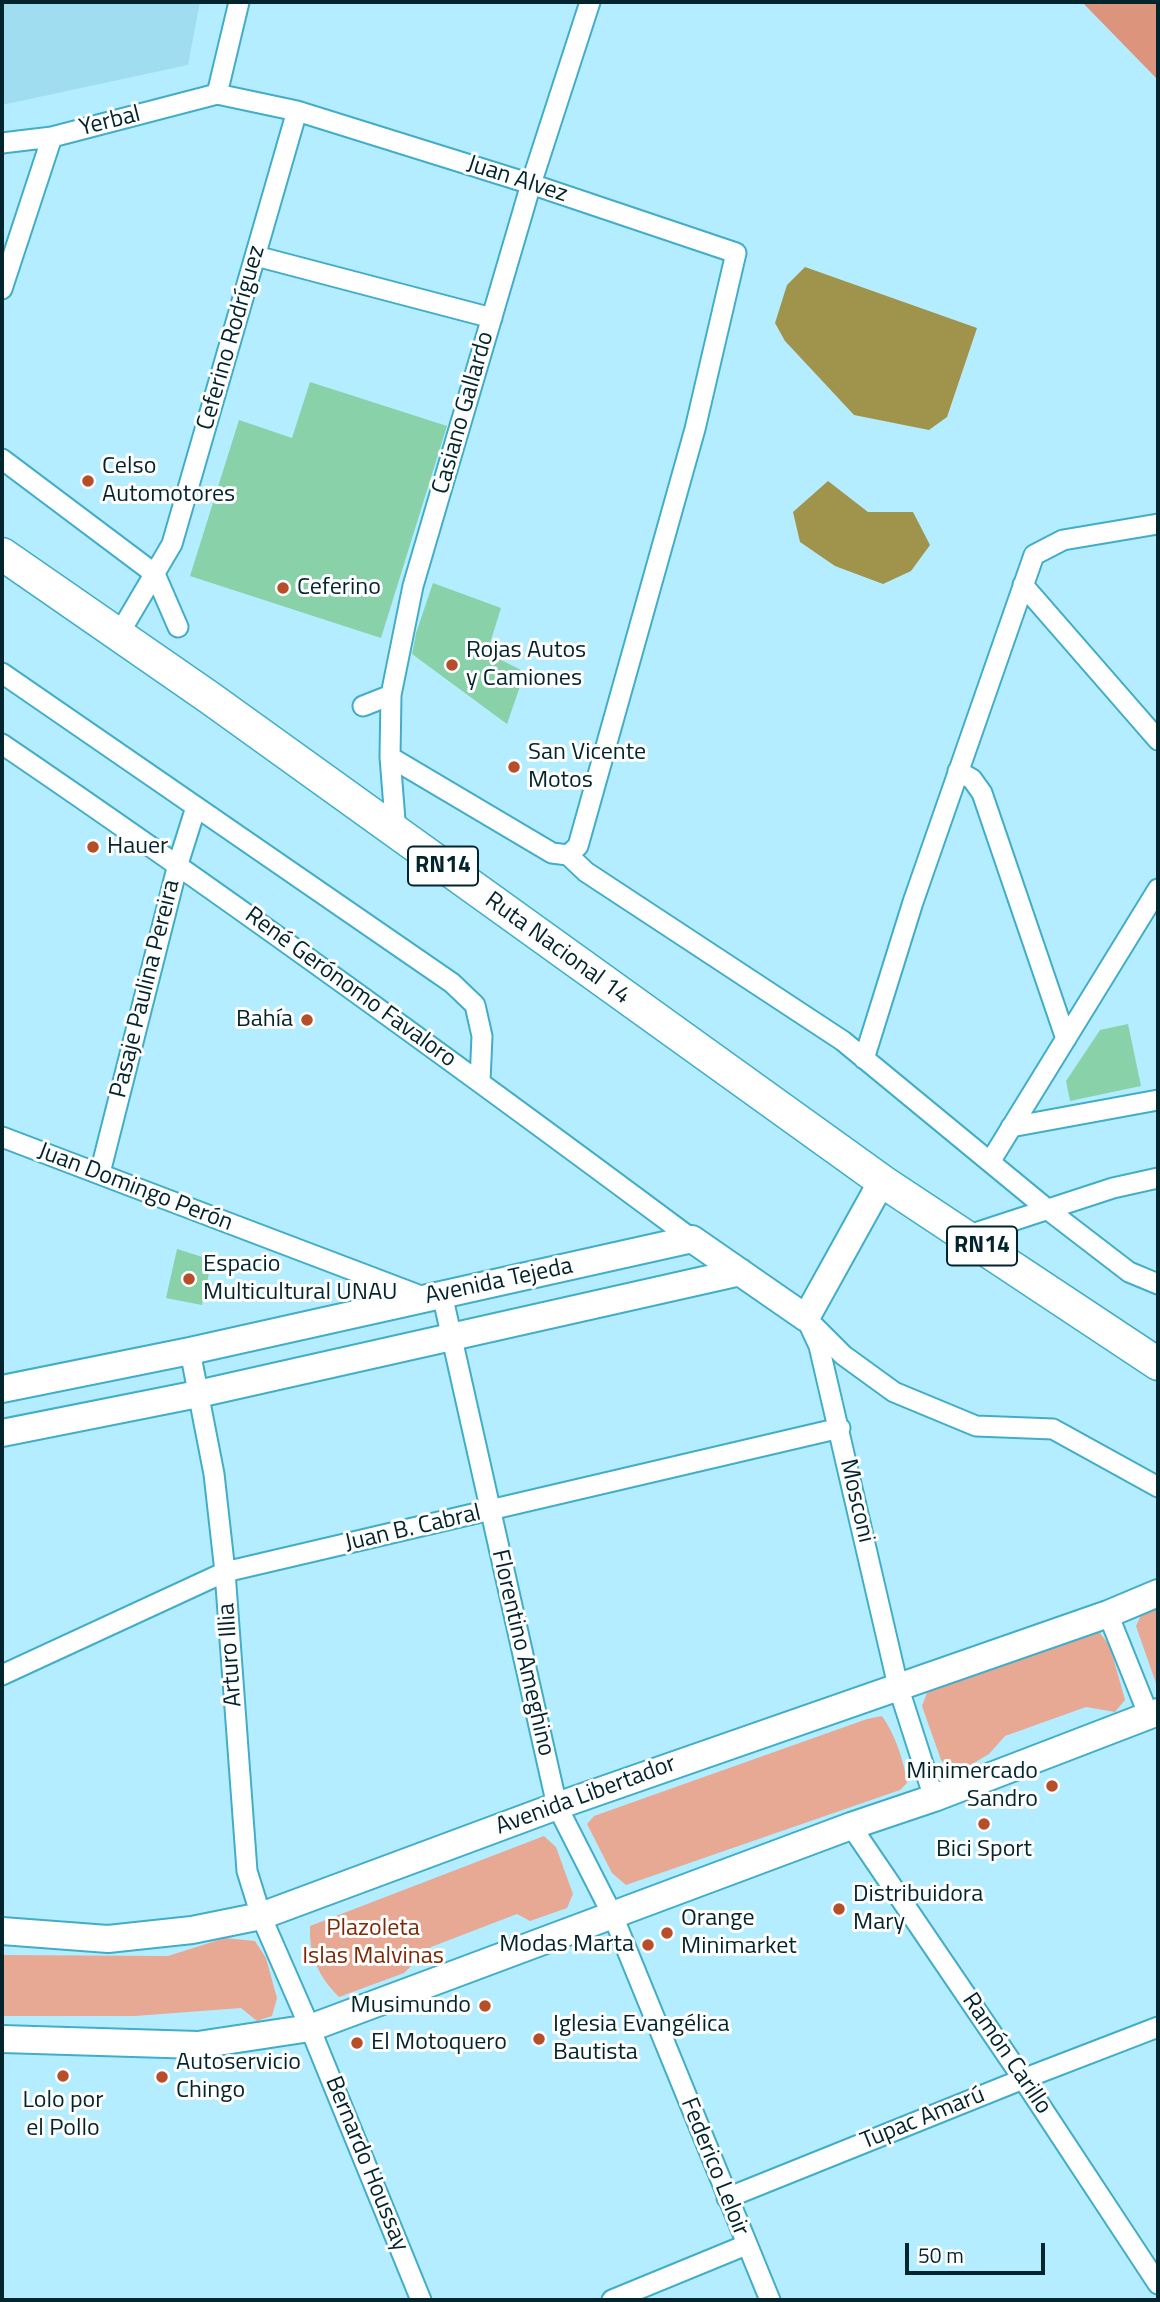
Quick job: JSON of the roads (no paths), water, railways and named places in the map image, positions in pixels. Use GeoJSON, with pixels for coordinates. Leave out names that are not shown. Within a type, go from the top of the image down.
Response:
{"type":"FeatureCollection","features":[{"type":"Feature","properties":{"kind":"highway","name":"Ruta Nacional 14"},"geometry":{"type":"LineString","coordinates":[[2,554],[119,634],[882,1181],[1158,1364]]}},
{"type":"Feature","properties":{"kind":"highway","name":"Ruta Nacional 14"},"geometry":{"type":"LineString","coordinates":[[1082,1312],[1158,1337]]}},
{"type":"Feature","properties":{"kind":"main road"},"geometry":{"type":"LineString","coordinates":[[692,1239],[806,1318],[882,1181]]}},
{"type":"Feature","properties":{"kind":"main road","name":"Avenida Tejeda"},"geometry":{"type":"LineString","coordinates":[[2,1389],[190,1351],[692,1239]]}},
{"type":"Feature","properties":{"kind":"main road","name":"Avenida Tejeda"},"geometry":{"type":"LineString","coordinates":[[2,1433],[198,1394],[740,1272]]}},
{"type":"Feature","properties":{"kind":"main road","name":"Avenida Libertador"},"geometry":{"type":"LineString","coordinates":[[2,1931],[108,1939],[192,1930],[261,1916],[557,1805],[1108,1614],[1158,1593]]}},
{"type":"Feature","properties":{"kind":"main road"},"geometry":{"type":"LineString","coordinates":[[2,2039],[198,2045],[310,2028],[1154,1714]]}},
{"type":"Feature","properties":{"kind":"street"},"geometry":{"type":"LineString","coordinates":[[239,2],[217,94],[298,111]]}},
{"type":"Feature","properties":{"kind":"street","name":"Casiano Gallardo"},"geometry":{"type":"LineString","coordinates":[[396,833],[390,757],[391,695],[413,586],[531,184],[590,2]]}},
{"type":"Feature","properties":{"kind":"street","name":"Yerbal"},"geometry":{"type":"LineString","coordinates":[[2,143],[52,137],[217,94]]}},
{"type":"Feature","properties":{"kind":"street","name":"Juan Alvez"},"geometry":{"type":"LineString","coordinates":[[298,111],[531,184],[736,253],[695,429],[578,846],[568,855]]}},
{"type":"Feature","properties":{"kind":"street","name":"Ceferino Rodríguez"},"geometry":{"type":"LineString","coordinates":[[119,634],[172,544],[298,111]]}},
{"type":"Feature","properties":{"kind":"street"},"geometry":{"type":"LineString","coordinates":[[2,289],[52,137]]}},
{"type":"Feature","properties":{"kind":"street"},"geometry":{"type":"LineString","coordinates":[[256,256],[492,318]]}},
{"type":"Feature","properties":{"kind":"street"},"geometry":{"type":"LineString","coordinates":[[2,459],[155,574],[178,627]]}},
{"type":"Feature","properties":{"kind":"street"},"geometry":{"type":"LineString","coordinates":[[864,1059],[913,902],[1034,555],[1063,540],[1158,524]]}},
{"type":"Feature","properties":{"kind":"street"},"geometry":{"type":"LineString","coordinates":[[1023,585],[1158,740]]}},
{"type":"Feature","properties":{"kind":"street"},"geometry":{"type":"LineString","coordinates":[[2,673],[354,913],[460,990],[475,1005],[482,1036],[480,1082]]}},
{"type":"Feature","properties":{"kind":"street"},"geometry":{"type":"LineString","coordinates":[[363,706],[391,695]]}},
{"type":"Feature","properties":{"kind":"street","name":"René Gerónomo Favaloro"},"geometry":{"type":"LineString","coordinates":[[2,744],[178,864],[692,1239]]}},
{"type":"Feature","properties":{"kind":"street"},"geometry":{"type":"LineString","coordinates":[[390,757],[552,853],[568,855],[586,872],[843,1041],[1047,1209],[1129,1272],[1158,1284]]}},
{"type":"Feature","properties":{"kind":"street"},"geometry":{"type":"LineString","coordinates":[[958,771],[972,779],[982,793],[1066,1039]]}},
{"type":"Feature","properties":{"kind":"street","name":"Pasaje Paulina Pereira"},"geometry":{"type":"LineString","coordinates":[[100,1173],[178,864],[196,807]]}},
{"type":"Feature","properties":{"kind":"street"},"geometry":{"type":"LineString","coordinates":[[990,1162],[1158,889]]}},
{"type":"Feature","properties":{"kind":"street"},"geometry":{"type":"LineString","coordinates":[[1011,1127],[1158,1100]]}},
{"type":"Feature","properties":{"kind":"street","name":"Juan Domingo Perón"},"geometry":{"type":"LineString","coordinates":[[2,1137],[434,1296]]}},
{"type":"Feature","properties":{"kind":"street"},"geometry":{"type":"LineString","coordinates":[[966,1236],[1113,1188],[1158,1178]]}},
{"type":"Feature","properties":{"kind":"street","name":"Florentino Ameghino"},"geometry":{"type":"LineString","coordinates":[[434,1296],[452,1338],[557,1805],[613,1916]]}},
{"type":"Feature","properties":{"kind":"street"},"geometry":{"type":"LineString","coordinates":[[806,1318],[844,1355],[894,1392],[976,1426],[1054,1429],[1158,1487]]}},
{"type":"Feature","properties":{"kind":"street","name":"Mosconi"},"geometry":{"type":"LineString","coordinates":[[806,1318],[819,1346],[840,1429],[898,1686],[934,1798]]}},
{"type":"Feature","properties":{"kind":"street","name":"Arturo Illia"},"geometry":{"type":"LineString","coordinates":[[190,1351],[214,1474],[225,1572],[247,1871],[261,1916],[310,2028]]}},
{"type":"Feature","properties":{"kind":"street","name":"Juan B. Cabral"},"geometry":{"type":"LineString","coordinates":[[2,1675],[225,1572],[840,1429]]}},
{"type":"Feature","properties":{"kind":"street"},"geometry":{"type":"LineString","coordinates":[[1108,1614],[1154,1714]]}},
{"type":"Feature","properties":{"kind":"street","name":"Ramón Carillo"},"geometry":{"type":"LineString","coordinates":[[851,1826],[1158,2284]]}},
{"type":"Feature","properties":{"kind":"street","name":"Federico Leloir"},"geometry":{"type":"LineString","coordinates":[[613,1916],[769,2300]]}},
{"type":"Feature","properties":{"kind":"street","name":"Tupac Amarú"},"geometry":{"type":"LineString","coordinates":[[727,2198],[1158,2027]]}},
{"type":"Feature","properties":{"kind":"street","name":"Bernardo Houssay"},"geometry":{"type":"LineString","coordinates":[[310,2028],[416,2299]]}},
{"type":"Feature","properties":{"kind":"street"},"geometry":{"type":"LineString","coordinates":[[612,2300],[746,2245]]}},
{"type":"Feature","properties":{"kind":"place","name":"Celso Automotores"},"geometry":{"type":"Point","coordinates":[88,481]}},
{"type":"Feature","properties":{"kind":"place","name":"Ceferino"},"geometry":{"type":"Point","coordinates":[283,588]}},
{"type":"Feature","properties":{"kind":"place","name":"Rojas Autos y Camiones"},"geometry":{"type":"Point","coordinates":[452,665]}},
{"type":"Feature","properties":{"kind":"place","name":"San Vicente Motos"},"geometry":{"type":"Point","coordinates":[514,767]}},
{"type":"Feature","properties":{"kind":"place","name":"Hauer"},"geometry":{"type":"Point","coordinates":[93,847]}},
{"type":"Feature","properties":{"kind":"place","name":"Bahía"},"geometry":{"type":"Point","coordinates":[307,1020]}},
{"type":"Feature","properties":{"kind":"place","name":"Espacio Multicultural UNAU"},"geometry":{"type":"Point","coordinates":[189,1279]}},
{"type":"Feature","properties":{"kind":"place","name":"Minimercado Sandro"},"geometry":{"type":"Point","coordinates":[1052,1786]}},
{"type":"Feature","properties":{"kind":"place","name":"Bici Sport"},"geometry":{"type":"Point","coordinates":[984,1824]}},
{"type":"Feature","properties":{"kind":"place","name":"Distribuidora Mary"},"geometry":{"type":"Point","coordinates":[839,1909]}},
{"type":"Feature","properties":{"kind":"place","name":"Orange Minimarket"},"geometry":{"type":"Point","coordinates":[667,1933]}},
{"type":"Feature","properties":{"kind":"place","name":"Modas Marta"},"geometry":{"type":"Point","coordinates":[648,1945]}},
{"type":"Feature","properties":{"kind":"place","name":"Musimundo"},"geometry":{"type":"Point","coordinates":[485,2006]}},
{"type":"Feature","properties":{"kind":"place","name":"Iglesia Evangélica Bautista"},"geometry":{"type":"Point","coordinates":[539,2039]}},
{"type":"Feature","properties":{"kind":"place","name":"El Motoquero"},"geometry":{"type":"Point","coordinates":[357,2043]}},
{"type":"Feature","properties":{"kind":"place","name":"Lolo por el Pollo"},"geometry":{"type":"Point","coordinates":[63,2076]}},
{"type":"Feature","properties":{"kind":"place","name":"Autoservicio Chingo"},"geometry":{"type":"Point","coordinates":[162,2077]}},
{"type":"Feature","properties":{"kind":"park label","name":"Plazoleta Islas Malvinas"},"geometry":{"type":"Point","coordinates":[373,1943]}}]}
